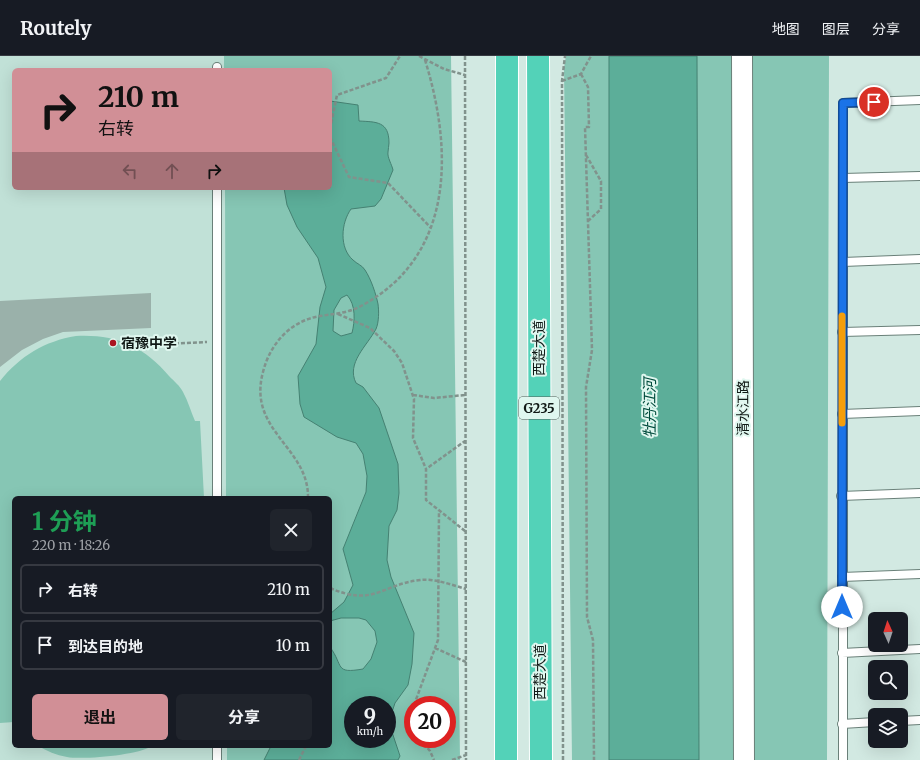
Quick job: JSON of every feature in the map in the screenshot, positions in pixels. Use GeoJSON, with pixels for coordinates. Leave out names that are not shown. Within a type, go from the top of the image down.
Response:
{"type":"FeatureCollection","features":[{"type":"Feature","properties":{"kind":"highway","name":"G235"},"geometry":{"type":"LineString","coordinates":[[506,760],[507,56]]}},
{"type":"Feature","properties":{"kind":"highway","name":"西楚大道"},"geometry":{"type":"LineString","coordinates":[[538,56],[541,760]]}},
{"type":"Feature","properties":{"kind":"street","name":"清水江路"},"geometry":{"type":"LineString","coordinates":[[742,56],[744,760]]}},
{"type":"Feature","properties":{"kind":"lane"},"geometry":{"type":"LineString","coordinates":[[843,760],[843,103],[920,100]]}},
{"type":"Feature","properties":{"kind":"lane"},"geometry":{"type":"LineString","coordinates":[[843,178],[920,176]]}},
{"type":"Feature","properties":{"kind":"lane"},"geometry":{"type":"LineString","coordinates":[[217,190],[217,496]]}},
{"type":"Feature","properties":{"kind":"lane"},"geometry":{"type":"LineString","coordinates":[[843,262],[920,259]]}},
{"type":"Feature","properties":{"kind":"lane"},"geometry":{"type":"LineString","coordinates":[[842,332],[920,330]]}},
{"type":"Feature","properties":{"kind":"lane"},"geometry":{"type":"LineString","coordinates":[[842,414],[920,411]]}},
{"type":"Feature","properties":{"kind":"lane"},"geometry":{"type":"LineString","coordinates":[[842,496],[920,494]]}},
{"type":"Feature","properties":{"kind":"lane"},"geometry":{"type":"LineString","coordinates":[[842,577],[920,574]]}},
{"type":"Feature","properties":{"kind":"lane"},"geometry":{"type":"LineString","coordinates":[[842,653],[920,649]]}},
{"type":"Feature","properties":{"kind":"lane"},"geometry":{"type":"LineString","coordinates":[[908,721],[920,720]]}},
{"type":"Feature","properties":{"kind":"lane"},"geometry":{"type":"LineString","coordinates":[[842,724],[868,722]]}},
{"type":"Feature","properties":{"kind":"lane"},"geometry":{"type":"LineString","coordinates":[[217,748],[217,760]]}},
{"type":"Feature","properties":{"kind":"path"},"geometry":{"type":"LineString","coordinates":[[332,118],[336,95],[386,78],[400,56]]}},
{"type":"Feature","properties":{"kind":"path"},"geometry":{"type":"LineString","coordinates":[[419,56],[444,69],[465,75]]}},
{"type":"Feature","properties":{"kind":"path"},"geometry":{"type":"LineString","coordinates":[[465,56],[466,760]]}},
{"type":"Feature","properties":{"kind":"path"},"geometry":{"type":"LineString","coordinates":[[563,760],[562,81],[565,56]]}},
{"type":"Feature","properties":{"kind":"path"},"geometry":{"type":"LineString","coordinates":[[562,81],[581,74],[591,56]]}},
{"type":"Feature","properties":{"kind":"path"},"geometry":{"type":"LineString","coordinates":[[308,496],[305,477],[299,463],[273,431],[262,404],[260,388],[267,357],[276,342],[296,325],[319,317],[338,314],[360,307],[375,297],[405,273],[426,241],[431,228],[439,190],[442,146],[434,87],[425,60]]}},
{"type":"Feature","properties":{"kind":"path"},"geometry":{"type":"LineString","coordinates":[[581,74],[588,87],[590,126],[585,127],[592,350],[586,388],[587,617],[593,640],[594,760]]}},
{"type":"Feature","properties":{"kind":"path"},"geometry":{"type":"LineString","coordinates":[[332,140],[349,177],[388,182],[431,228]]}},
{"type":"Feature","properties":{"kind":"path"},"geometry":{"type":"LineString","coordinates":[[586,154],[601,181],[601,209],[588,221]]}},
{"type":"Feature","properties":{"kind":"path"},"geometry":{"type":"LineString","coordinates":[[338,314],[370,328],[394,351],[402,363],[413,395],[415,411],[413,438],[426,469],[426,500],[466,531]]}},
{"type":"Feature","properties":{"kind":"path"},"geometry":{"type":"LineString","coordinates":[[145,345],[217,342]]}},
{"type":"Feature","properties":{"kind":"path"},"geometry":{"type":"LineString","coordinates":[[413,395],[434,398],[465,395]]}},
{"type":"Feature","properties":{"kind":"path"},"geometry":{"type":"LineString","coordinates":[[426,469],[465,441]]}},
{"type":"Feature","properties":{"kind":"path"},"geometry":{"type":"LineString","coordinates":[[417,696],[435,648],[439,630],[439,510]]}},
{"type":"Feature","properties":{"kind":"path"},"geometry":{"type":"LineString","coordinates":[[332,589],[354,596],[375,595],[404,583],[421,579],[466,589]]}},
{"type":"Feature","properties":{"kind":"path"},"geometry":{"type":"LineString","coordinates":[[435,648],[466,662]]}},
{"type":"Feature","properties":{"kind":"path"},"geometry":{"type":"LineString","coordinates":[[299,760],[305,748]]}},
{"type":"Feature","properties":{"kind":"path"},"geometry":{"type":"LineString","coordinates":[[428,748],[434,760]]}},
{"type":"Feature","properties":{"kind":"path"},"geometry":{"type":"LineString","coordinates":[[452,760],[466,755]]}},
{"type":"Feature","properties":{"kind":"shaded area","name":"宿豫中学"},"geometry":{"type":"Polygon","coordinates":[[[0,56],[224,56],[224,68],[12,68],[12,190],[225,190],[226,496],[12,496],[12,748],[227,748],[227,760],[0,760],[0,56]]]}},
{"type":"Feature","properties":{"kind":"shaded area"},"geometry":{"type":"Polygon","coordinates":[[[224,56],[451,56],[460,760],[227,760],[227,748],[332,748],[332,496],[226,496],[225,190],[332,190],[332,68],[224,68],[224,56]]]}},
{"type":"Feature","properties":{"kind":"shaded area"},"geometry":{"type":"Polygon","coordinates":[[[566,56],[829,56],[827,760],[572,760],[564,68],[566,56]]]}},
{"type":"Feature","properties":{"kind":"shaded area"},"geometry":{"type":"Polygon","coordinates":[[[76,336],[103,337],[128,344],[149,357],[180,388],[195,421],[200,421],[204,496],[12,496],[12,722],[0,723],[0,381],[16,364],[34,351],[65,338],[76,336]]]}},
{"type":"Feature","properties":{"kind":"shaded area"},"geometry":{"type":"Polygon","coordinates":[[[42,748],[147,748],[124,754],[85,758],[75,758],[52,753],[42,748]]]}},
{"type":"Feature","properties":{"kind":"water","name":"牡丹江河"},"geometry":{"type":"Polygon","coordinates":[[[609,56],[697,56],[699,760],[609,760],[609,56]]]}},
{"type":"Feature","properties":{"kind":"water"},"geometry":{"type":"Polygon","coordinates":[[[332,101],[358,105],[359,121],[380,124],[387,130],[389,143],[388,156],[393,170],[381,199],[375,206],[351,209],[345,221],[343,235],[345,249],[348,255],[364,268],[375,291],[379,313],[376,329],[356,362],[354,376],[356,383],[363,387],[379,408],[398,464],[399,493],[397,510],[389,526],[387,560],[391,577],[414,633],[412,664],[408,685],[396,702],[396,696],[344,696],[344,748],[396,748],[396,744],[400,756],[398,760],[264,760],[270,748],[332,748],[332,650],[341,667],[344,669],[363,669],[371,659],[377,642],[375,631],[366,620],[359,618],[341,618],[332,620],[332,612],[344,602],[353,585],[343,549],[366,492],[367,476],[363,454],[356,443],[337,437],[304,417],[300,404],[298,376],[316,344],[320,307],[326,287],[318,258],[297,227],[287,205],[284,190],[332,190],[332,101]],[[347,295],[341,298],[334,310],[333,331],[341,336],[352,333],[354,313],[352,303],[347,295]]]}},
{"type":"Feature","properties":{"kind":"building"},"geometry":{"type":"Polygon","coordinates":[[[151,293],[151,328],[63,332],[43,339],[22,350],[0,367],[0,301],[151,293]]]}},
{"type":"Feature","properties":{"kind":"slow traffic"},"geometry":{"type":"LineString","coordinates":[[842,316],[842,423]]}},
{"type":"Feature","properties":{"kind":"place","name":"宿豫中学"},"geometry":{"type":"Point","coordinates":[113,343]}},
{"type":"Feature","properties":{"kind":"route"},"geometry":{"type":"LineString","coordinates":[[842,607],[843,103],[874,102]]}}]}
